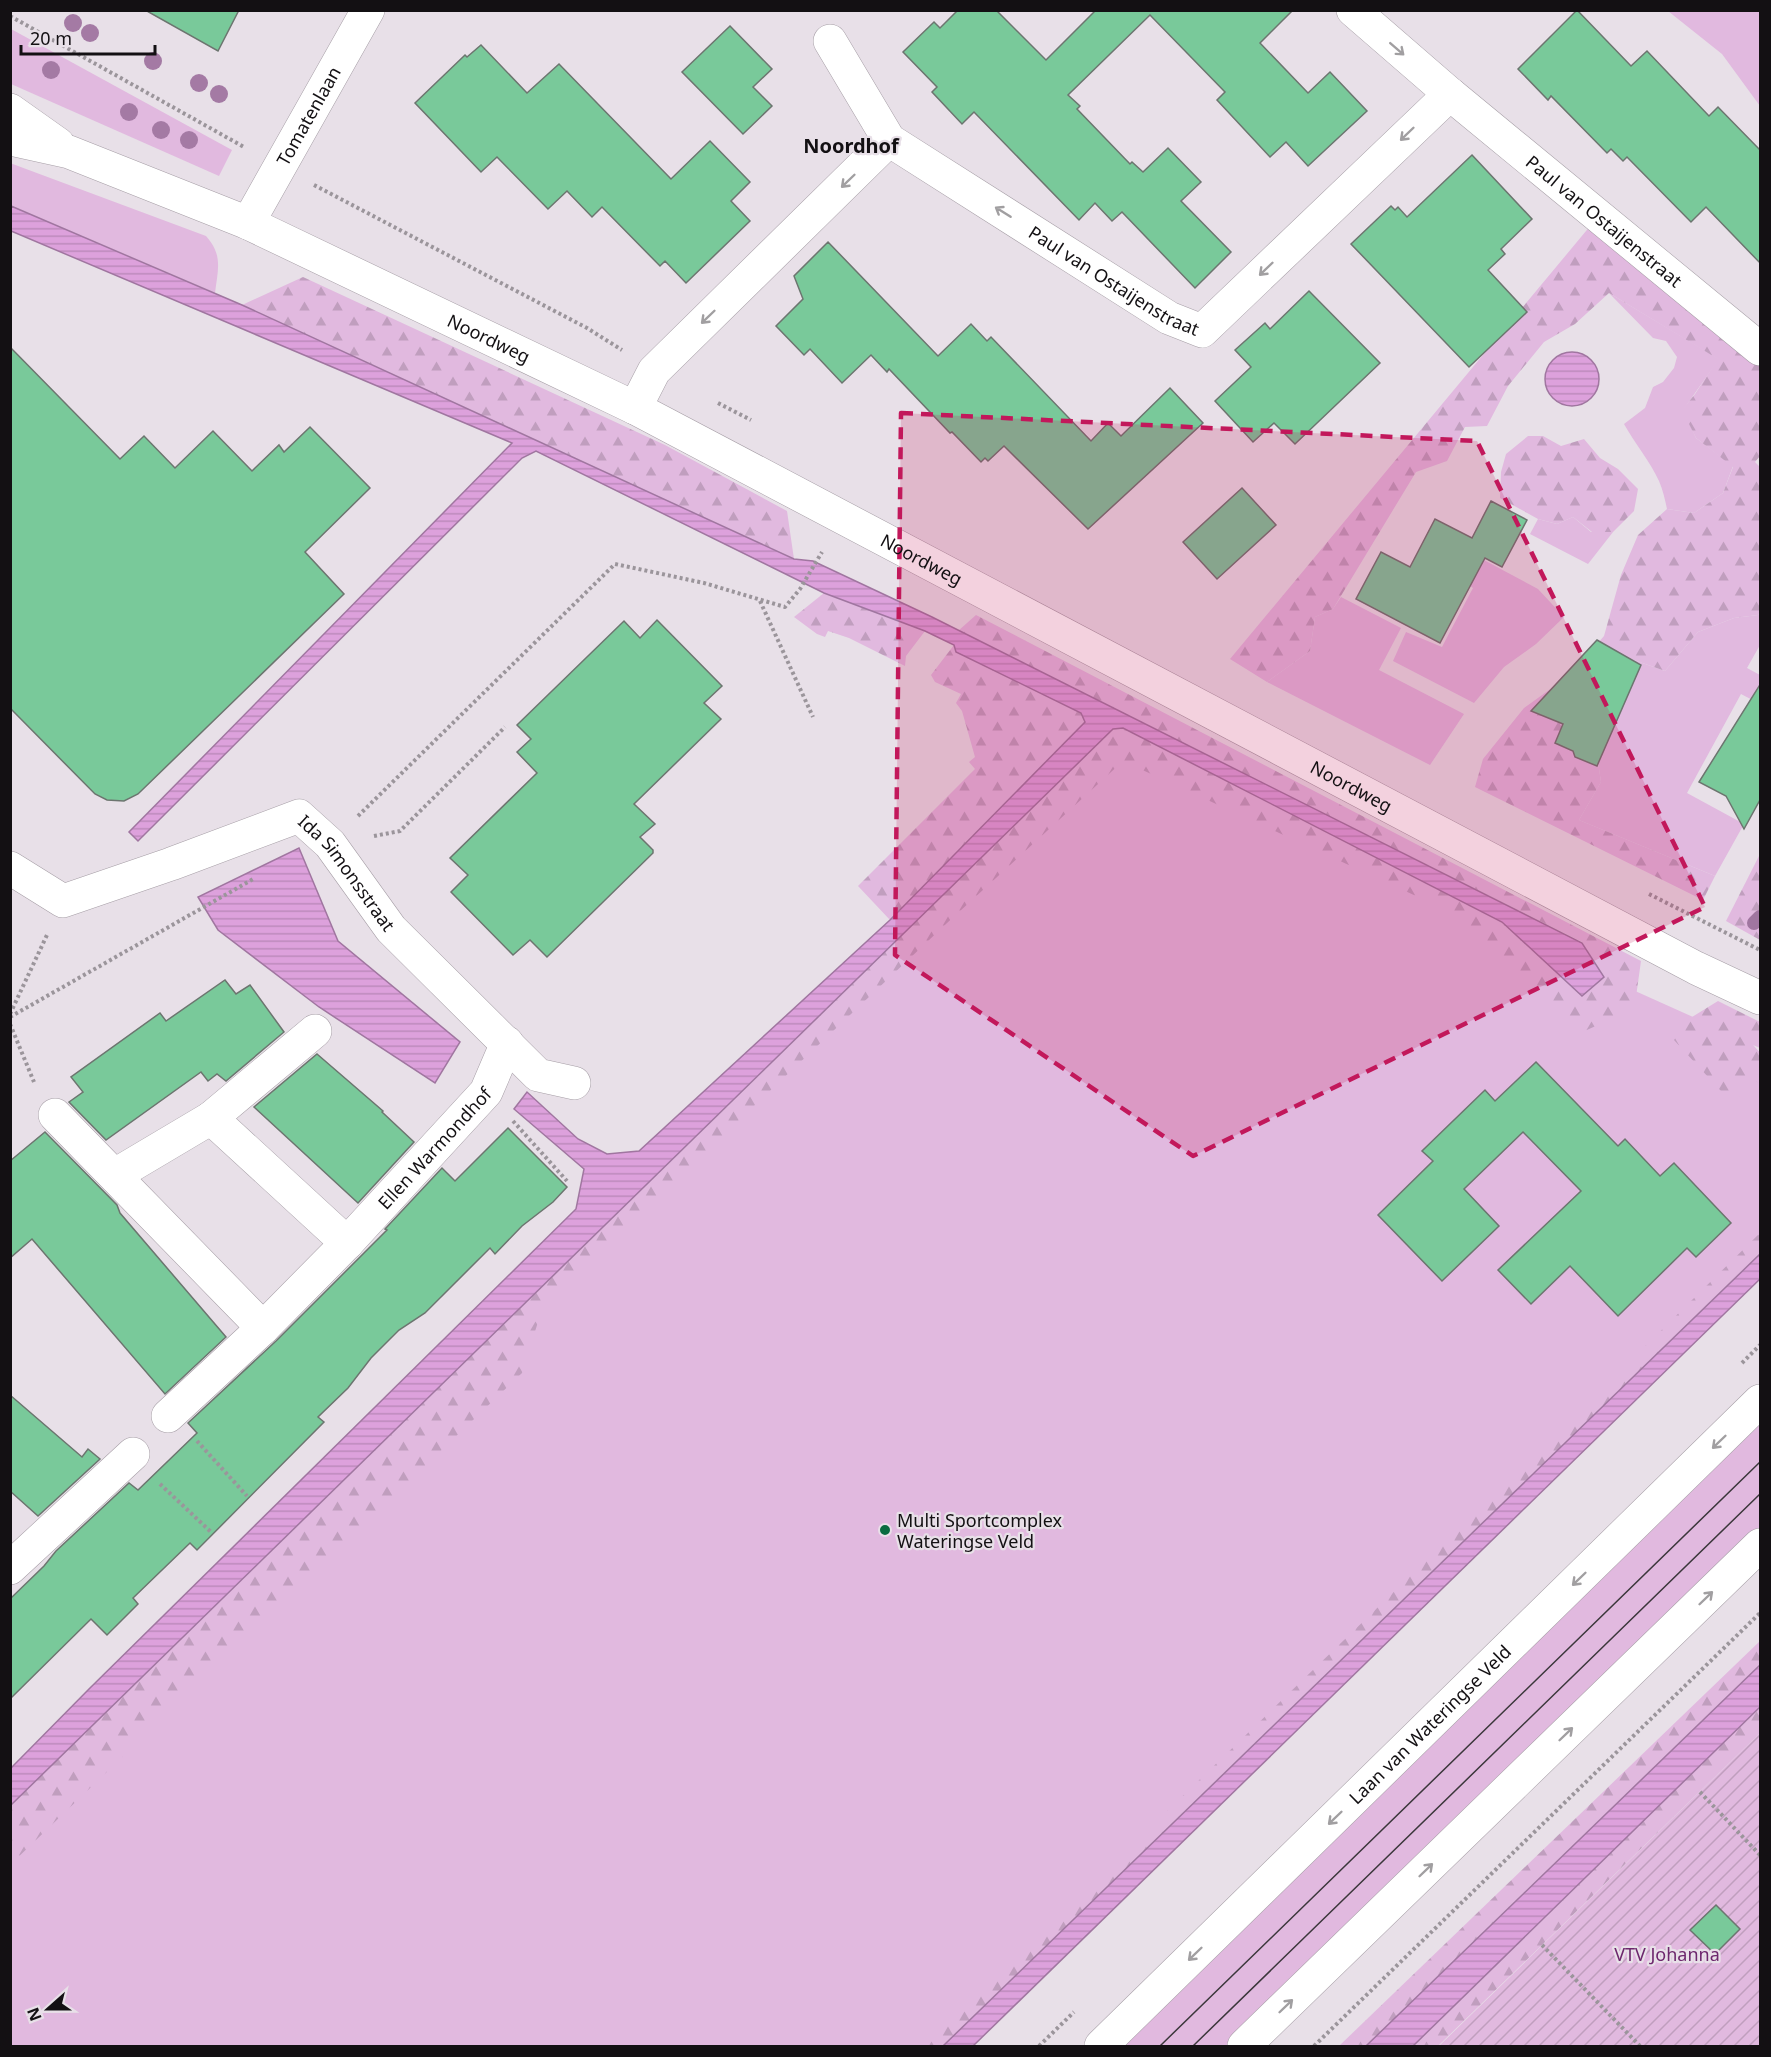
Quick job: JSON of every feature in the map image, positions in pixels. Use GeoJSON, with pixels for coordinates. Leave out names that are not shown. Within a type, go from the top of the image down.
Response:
{"type":"FeatureCollection","features":[{"type":"Feature","properties":{"kind":"street","name":"Tomatenlaan"},"geometry":{"type":"LineString","coordinates":[[248,223],[278,166],[368,10]]}},
{"type":"Feature","properties":{"kind":"street","name":"Paul van Ostaijenstraat"},"geometry":{"type":"LineString","coordinates":[[1353,10],[1450,94],[1761,349]]}},
{"type":"Feature","properties":{"kind":"street","name":"Paul van Ostaijenstraat"},"geometry":{"type":"LineString","coordinates":[[830,41],[890,140],[1169,318],[1202,331],[1450,94]]}},
{"type":"Feature","properties":{"kind":"street","name":"Noordweg"},"geometry":{"type":"LineString","coordinates":[[10,110],[69,152]]}},
{"type":"Feature","properties":{"kind":"street","name":"Noordweg"},"geometry":{"type":"LineString","coordinates":[[10,139],[69,152],[248,223],[635,408],[1685,962],[1761,998]]}},
{"type":"Feature","properties":{"kind":"street"},"geometry":{"type":"LineString","coordinates":[[635,408],[654,371],[890,140]]}},
{"type":"Feature","properties":{"kind":"street","name":"Ida Simonsstraat"},"geometry":{"type":"LineString","coordinates":[[63,901],[299,816],[330,844],[391,929],[538,1076],[574,1083]]}},
{"type":"Feature","properties":{"kind":"street"},"geometry":{"type":"LineString","coordinates":[[10,868],[63,901]]}},
{"type":"Feature","properties":{"kind":"street"},"geometry":{"type":"LineString","coordinates":[[115,1175],[211,1118],[315,1031]]}},
{"type":"Feature","properties":{"kind":"street","name":"Ellen Warmondhof"},"geometry":{"type":"LineString","coordinates":[[170,1415],[263,1328],[347,1243],[486,1092],[507,1043]]}},
{"type":"Feature","properties":{"kind":"street"},"geometry":{"type":"LineString","coordinates":[[55,1115],[263,1328]]}},
{"type":"Feature","properties":{"kind":"street"},"geometry":{"type":"LineString","coordinates":[[211,1118],[347,1243]]}},
{"type":"Feature","properties":{"kind":"street","name":"Laan van Wateringse Veld"},"geometry":{"type":"LineString","coordinates":[[1101,2046],[1761,1401]]}},
{"type":"Feature","properties":{"kind":"street"},"geometry":{"type":"LineString","coordinates":[[16,1552],[132,1455]]}},
{"type":"Feature","properties":{"kind":"street"},"geometry":{"type":"LineString","coordinates":[[1244,2046],[1761,1545]]}},
{"type":"Feature","properties":{"kind":"path"},"geometry":{"type":"LineString","coordinates":[[330,844],[615,564],[704,583],[785,607],[800,589],[821,555]]}},
{"type":"Feature","properties":{"kind":"path"},"geometry":{"type":"LineString","coordinates":[[760,600],[813,717]]}},
{"type":"Feature","properties":{"kind":"path"},"geometry":{"type":"LineString","coordinates":[[330,844],[400,831],[505,727]]}},
{"type":"Feature","properties":{"kind":"path"},"geometry":{"type":"LineString","coordinates":[[10,1015],[258,877]]}},
{"type":"Feature","properties":{"kind":"path"},"geometry":{"type":"LineString","coordinates":[[10,1015],[63,901]]}},
{"type":"Feature","properties":{"kind":"path"},"geometry":{"type":"LineString","coordinates":[[10,1024],[38,1092],[55,1115]]}},
{"type":"Feature","properties":{"kind":"path"},"geometry":{"type":"LineString","coordinates":[[486,1092],[567,1181]]}},
{"type":"Feature","properties":{"kind":"path"},"geometry":{"type":"LineString","coordinates":[[170,1415],[247,1496]]}},
{"type":"Feature","properties":{"kind":"path"},"geometry":{"type":"LineString","coordinates":[[132,1455],[212,1533]]}},
{"type":"Feature","properties":{"kind":"path"},"geometry":{"type":"LineString","coordinates":[[1314,2046],[1761,1614]]}},
{"type":"Feature","properties":{"kind":"path"},"geometry":{"type":"LineString","coordinates":[[1700,1792],[1761,1855]]}},
{"type":"Feature","properties":{"kind":"path"},"geometry":{"type":"LineString","coordinates":[[1542,1945],[1640,2046]]}},
{"type":"Feature","properties":{"kind":"highlighted area"},"geometry":{"type":"Polygon","coordinates":[[[901,413],[1477,441],[1705,907],[1193,1156],[895,955],[901,413]]]}},
{"type":"Feature","properties":{"kind":"green space"},"geometry":{"type":"Polygon","coordinates":[[[1668,11],[1760,11],[1760,106],[1722,54],[1668,11]]]}},
{"type":"Feature","properties":{"kind":"green space"},"geometry":{"type":"Polygon","coordinates":[[[11,29],[232,150],[219,176],[11,84],[11,29]]]}},
{"type":"Feature","properties":{"kind":"green space"},"geometry":{"type":"Polygon","coordinates":[[[10,163],[206,236],[217,256],[215,293],[11,206],[10,163]]]}},
{"type":"Feature","properties":{"kind":"green space"},"geometry":{"type":"Polygon","coordinates":[[[1591,225],[1760,362],[1760,456],[1755,462],[1760,467],[1760,612],[1758,615],[1734,618],[1698,632],[1665,671],[1634,660],[1613,686],[1595,742],[1601,782],[1579,820],[1715,876],[1703,900],[1475,787],[1483,759],[1524,708],[1570,675],[1604,636],[1621,575],[1638,535],[1667,509],[1694,513],[1723,493],[1733,467],[1696,438],[1682,410],[1718,359],[1609,293],[1575,324],[1544,342],[1508,386],[1487,426],[1465,427],[1447,461],[1416,472],[1333,609],[1315,617],[1310,651],[1267,682],[1230,659],[1591,225]]]}},
{"type":"Feature","properties":{"kind":"green space"},"geometry":{"type":"Polygon","coordinates":[[[303,277],[665,445],[787,511],[794,559],[242,305],[303,277]]]}},
{"type":"Feature","properties":{"kind":"green space"},"geometry":{"type":"Polygon","coordinates":[[[1609,293],[1719,359],[1683,410],[1696,438],[1733,466],[1723,493],[1694,513],[1667,509],[1662,488],[1655,474],[1624,424],[1645,408],[1653,387],[1663,382],[1674,368],[1677,357],[1666,341],[1653,338],[1609,293]]]}},
{"type":"Feature","properties":{"kind":"green space"},"geometry":{"type":"Polygon","coordinates":[[[1528,436],[1543,436],[1561,446],[1584,439],[1600,458],[1618,469],[1638,489],[1634,511],[1613,532],[1592,532],[1573,517],[1557,524],[1538,519],[1500,498],[1501,472],[1506,454],[1528,436]]]}},
{"type":"Feature","properties":{"kind":"green space"},"geometry":{"type":"Polygon","coordinates":[[[1573,517],[1591,532],[1613,532],[1588,564],[1530,534],[1538,519],[1557,524],[1573,517]]]}},
{"type":"Feature","properties":{"kind":"green space"},"geometry":{"type":"Polygon","coordinates":[[[1482,559],[1538,589],[1564,617],[1536,644],[1504,667],[1474,703],[1393,661],[1406,632],[1442,647],[1473,588],[1469,585],[1482,559]]]}},
{"type":"Feature","properties":{"kind":"green space"},"geometry":{"type":"Polygon","coordinates":[[[824,593],[925,631],[906,656],[905,666],[849,638],[828,631],[825,637],[817,634],[794,617],[824,593]]]}},
{"type":"Feature","properties":{"kind":"green space"},"geometry":{"type":"Polygon","coordinates":[[[1341,597],[1401,628],[1379,670],[1464,714],[1430,765],[1267,682],[1310,651],[1315,617],[1333,609],[1341,597]]]}},
{"type":"Feature","properties":{"kind":"green space"},"geometry":{"type":"Polygon","coordinates":[[[1760,612],[1760,645],[1747,668],[1760,675],[1760,704],[1741,694],[1687,793],[1744,824],[1715,876],[1579,820],[1601,782],[1595,742],[1613,686],[1634,660],[1665,671],[1698,632],[1734,618],[1758,615],[1760,612]]]}},
{"type":"Feature","properties":{"kind":"green space"},"geometry":{"type":"Polygon","coordinates":[[[976,615],[1641,961],[1635,1004],[1616,1017],[1580,1033],[1453,913],[1123,761],[947,923],[543,1306],[522,1373],[11,1864],[11,1805],[1113,729],[1123,728],[1502,922],[1582,996],[1604,977],[1582,942],[958,631],[976,615]]]}},
{"type":"Feature","properties":{"kind":"green space"},"geometry":{"type":"Polygon","coordinates":[[[954,645],[956,652],[1081,713],[1085,722],[890,920],[858,886],[975,769],[969,762],[975,757],[962,711],[956,703],[961,694],[935,682],[931,675],[954,645]]]}},
{"type":"Feature","properties":{"kind":"green space","name":"Multi Sportcomplex Wateringse Veld"},"geometry":{"type":"Polygon","coordinates":[[[1113,729],[1604,977],[1751,1043],[1760,1053],[1760,1254],[943,2046],[11,2046],[11,1805],[1113,729]]]}},
{"type":"Feature","properties":{"kind":"green space"},"geometry":{"type":"Polygon","coordinates":[[[1760,854],[1760,940],[1726,921],[1760,854]]]}},
{"type":"Feature","properties":{"kind":"green space"},"geometry":{"type":"Polygon","coordinates":[[[1718,1001],[1760,1022],[1760,1048],[1753,1045],[1760,1053],[1760,1085],[1756,1081],[1732,1103],[1674,1040],[1692,1017],[1718,1001]]]}},
{"type":"Feature","properties":{"kind":"green space"},"geometry":{"type":"Polygon","coordinates":[[[1760,1233],[1760,1254],[943,2046],[924,2046],[1491,1498],[1760,1233]]]}},
{"type":"Feature","properties":{"kind":"green space"},"geometry":{"type":"Polygon","coordinates":[[[1760,1422],[1760,1529],[1229,2046],[1120,2046],[1760,1422]]]}},
{"type":"Feature","properties":{"kind":"green space"},"geometry":{"type":"Polygon","coordinates":[[[1760,1641],[1760,1665],[1366,2046],[1339,2046],[1760,1641]]]}},
{"type":"Feature","properties":{"kind":"green space"},"geometry":{"type":"Polygon","coordinates":[[[1760,1707],[1760,1733],[1438,2046],[1413,2046],[1760,1707]]]}},
{"type":"Feature","properties":{"kind":"green space","name":"VTV Johanna"},"geometry":{"type":"Polygon","coordinates":[[[1760,1733],[1760,2046],[1439,2046],[1760,1733]]]}},
{"type":"Feature","properties":{"kind":"shaded area"},"geometry":{"type":"Polygon","coordinates":[[[11,206],[242,305],[794,559],[813,561],[932,617],[1582,943],[1604,977],[1582,996],[1502,922],[1123,728],[1113,729],[11,1805],[11,1768],[576,1209],[584,1169],[514,1109],[527,1092],[578,1139],[607,1154],[639,1151],[890,920],[1085,722],[1081,713],[956,652],[954,645],[925,631],[824,593],[536,451],[522,458],[138,841],[129,832],[512,443],[11,231],[11,206]]]}},
{"type":"Feature","properties":{"kind":"shaded area"},"geometry":{"type":"Polygon","coordinates":[[[1572,352],[1582,354],[1591,360],[1597,369],[1599,379],[1597,389],[1591,398],[1582,404],[1572,406],[1562,404],[1553,398],[1547,389],[1545,379],[1547,369],[1553,360],[1562,354],[1572,352]]]}},
{"type":"Feature","properties":{"kind":"shaded area"},"geometry":{"type":"Polygon","coordinates":[[[299,848],[338,941],[460,1042],[435,1083],[319,1007],[218,930],[198,897],[299,848]]]}},
{"type":"Feature","properties":{"kind":"shaded area"},"geometry":{"type":"Polygon","coordinates":[[[1760,1254],[1760,1279],[973,2046],[943,2046],[1760,1254]]]}},
{"type":"Feature","properties":{"kind":"shaded area"},"geometry":{"type":"Polygon","coordinates":[[[1760,1665],[1760,1707],[1413,2046],[1366,2046],[1760,1665]]]}},
{"type":"Feature","properties":{"kind":"building"},"geometry":{"type":"Polygon","coordinates":[[[145,10],[239,10],[218,51],[145,10]]]}},
{"type":"Feature","properties":{"kind":"building"},"geometry":{"type":"Polygon","coordinates":[[[958,10],[996,10],[1046,60],[1096,10],[1293,10],[1260,43],[1308,93],[1330,72],[1367,111],[1308,166],[1286,142],[1270,157],[1217,100],[1225,92],[1150,15],[1068,95],[1080,106],[1077,109],[1130,164],[1132,162],[1143,172],[1168,148],[1201,182],[1181,201],[1231,252],[1195,288],[1122,212],[1112,221],[1095,203],[1079,220],[974,112],[962,124],[932,92],[937,87],[903,52],[934,22],[940,28],[958,10]]]}},
{"type":"Feature","properties":{"kind":"building"},"geometry":{"type":"Polygon","coordinates":[[[1577,10],[1631,66],[1647,51],[1709,116],[1718,107],[1761,151],[1761,264],[1706,207],[1691,222],[1627,157],[1623,161],[1611,149],[1607,153],[1551,96],[1548,100],[1518,69],[1577,10]]]}},
{"type":"Feature","properties":{"kind":"building"},"geometry":{"type":"Polygon","coordinates":[[[730,26],[772,69],[753,87],[772,106],[743,134],[682,72],[730,26]]]}},
{"type":"Feature","properties":{"kind":"building"},"geometry":{"type":"Polygon","coordinates":[[[481,45],[527,93],[559,64],[671,179],[710,141],[750,182],[731,201],[750,221],[686,283],[665,261],[660,266],[602,207],[592,217],[567,191],[548,209],[497,157],[481,172],[415,103],[465,55],[467,57],[481,45]]]}},
{"type":"Feature","properties":{"kind":"building"},"geometry":{"type":"Polygon","coordinates":[[[1472,155],[1532,219],[1501,249],[1505,254],[1488,270],[1527,312],[1469,367],[1351,244],[1391,206],[1395,210],[1398,207],[1407,217],[1472,155]]]}},
{"type":"Feature","properties":{"kind":"building"},"geometry":{"type":"Polygon","coordinates":[[[828,242],[938,356],[971,324],[987,341],[991,337],[1091,441],[1108,423],[1121,436],[1170,388],[1203,423],[1088,529],[1004,446],[988,461],[985,458],[981,462],[889,369],[887,372],[871,355],[842,383],[810,349],[804,355],[776,326],[803,299],[794,276],[828,242]]]}},
{"type":"Feature","properties":{"kind":"building"},"geometry":{"type":"Polygon","coordinates":[[[1309,291],[1380,363],[1295,444],[1274,423],[1253,442],[1215,401],[1251,367],[1235,350],[1265,323],[1270,329],[1309,291]]]}},
{"type":"Feature","properties":{"kind":"building"},"geometry":{"type":"Polygon","coordinates":[[[10,347],[120,459],[144,436],[175,468],[213,431],[252,471],[279,445],[284,452],[310,427],[370,488],[305,552],[344,594],[138,794],[124,801],[107,800],[95,794],[10,708],[10,347]]]}},
{"type":"Feature","properties":{"kind":"building"},"geometry":{"type":"Polygon","coordinates":[[[1242,488],[1276,525],[1217,579],[1183,542],[1242,488]]]}},
{"type":"Feature","properties":{"kind":"building"},"geometry":{"type":"Polygon","coordinates":[[[1491,501],[1527,520],[1502,567],[1485,558],[1440,643],[1356,599],[1381,552],[1410,567],[1435,519],[1472,538],[1491,501]]]}},
{"type":"Feature","properties":{"kind":"building"},"geometry":{"type":"Polygon","coordinates":[[[657,620],[722,686],[704,703],[721,719],[634,804],[655,824],[640,837],[653,850],[653,853],[547,957],[530,940],[513,955],[451,892],[468,875],[450,858],[537,773],[517,752],[531,739],[517,725],[624,621],[640,638],[657,620]]]}},
{"type":"Feature","properties":{"kind":"building"},"geometry":{"type":"Polygon","coordinates":[[[1597,640],[1641,665],[1597,766],[1575,757],[1573,751],[1555,743],[1563,724],[1531,711],[1597,640]]]}},
{"type":"Feature","properties":{"kind":"building"},"geometry":{"type":"Polygon","coordinates":[[[1761,683],[1761,798],[1744,829],[1726,796],[1699,782],[1761,683]]]}},
{"type":"Feature","properties":{"kind":"building"},"geometry":{"type":"Polygon","coordinates":[[[225,980],[236,994],[250,985],[284,1032],[226,1081],[217,1074],[208,1081],[201,1072],[106,1140],[69,1102],[83,1092],[71,1077],[160,1013],[166,1021],[225,980]]]}},
{"type":"Feature","properties":{"kind":"building"},"geometry":{"type":"Polygon","coordinates":[[[317,1054],[383,1111],[414,1142],[358,1203],[254,1107],[317,1054]]]}},
{"type":"Feature","properties":{"kind":"building"},"geometry":{"type":"Polygon","coordinates":[[[1536,1062],[1618,1146],[1625,1139],[1660,1176],[1674,1163],[1731,1223],[1696,1257],[1687,1248],[1618,1316],[1570,1266],[1531,1304],[1498,1270],[1581,1191],[1523,1132],[1464,1189],[1499,1226],[1442,1281],[1378,1215],[1433,1161],[1422,1151],[1485,1090],[1495,1101],[1536,1062]]]}},
{"type":"Feature","properties":{"kind":"building"},"geometry":{"type":"Polygon","coordinates":[[[508,1128],[567,1187],[553,1202],[522,1226],[495,1254],[490,1248],[425,1313],[399,1330],[371,1358],[348,1388],[318,1417],[324,1422],[197,1550],[190,1543],[133,1598],[138,1604],[107,1635],[91,1619],[10,1699],[10,1599],[56,1551],[129,1483],[138,1490],[197,1433],[188,1423],[276,1341],[387,1230],[385,1229],[442,1168],[455,1181],[508,1128]]]}},
{"type":"Feature","properties":{"kind":"building"},"geometry":{"type":"Polygon","coordinates":[[[45,1132],[117,1205],[120,1213],[226,1337],[165,1394],[32,1239],[10,1258],[10,1161],[45,1132]]]}},
{"type":"Feature","properties":{"kind":"building"},"geometry":{"type":"Polygon","coordinates":[[[10,1395],[82,1457],[88,1449],[100,1459],[38,1516],[10,1491],[10,1395]]]}},
{"type":"Feature","properties":{"kind":"building"},"geometry":{"type":"Polygon","coordinates":[[[1716,1905],[1740,1929],[1715,1954],[1690,1930],[1716,1905]]]}},
{"type":"Feature","properties":{"kind":"waterway"},"geometry":{"type":"LineString","coordinates":[[1754,923],[1760,917]]}},
{"type":"Feature","properties":{"kind":"tram line"},"geometry":{"type":"LineString","coordinates":[[1160,2046],[1760,1462]]}},
{"type":"Feature","properties":{"kind":"tram line"},"geometry":{"type":"LineString","coordinates":[[1193,2046],[1760,1494]]}},
{"type":"Feature","properties":{"kind":"place","name":"Multi Sportcomplex Wateringse Veld"},"geometry":{"type":"Point","coordinates":[885,1530]}},
{"type":"Feature","properties":{"kind":"district","name":"Noordhof"},"geometry":{"type":"Point","coordinates":[851,145]}}]}
